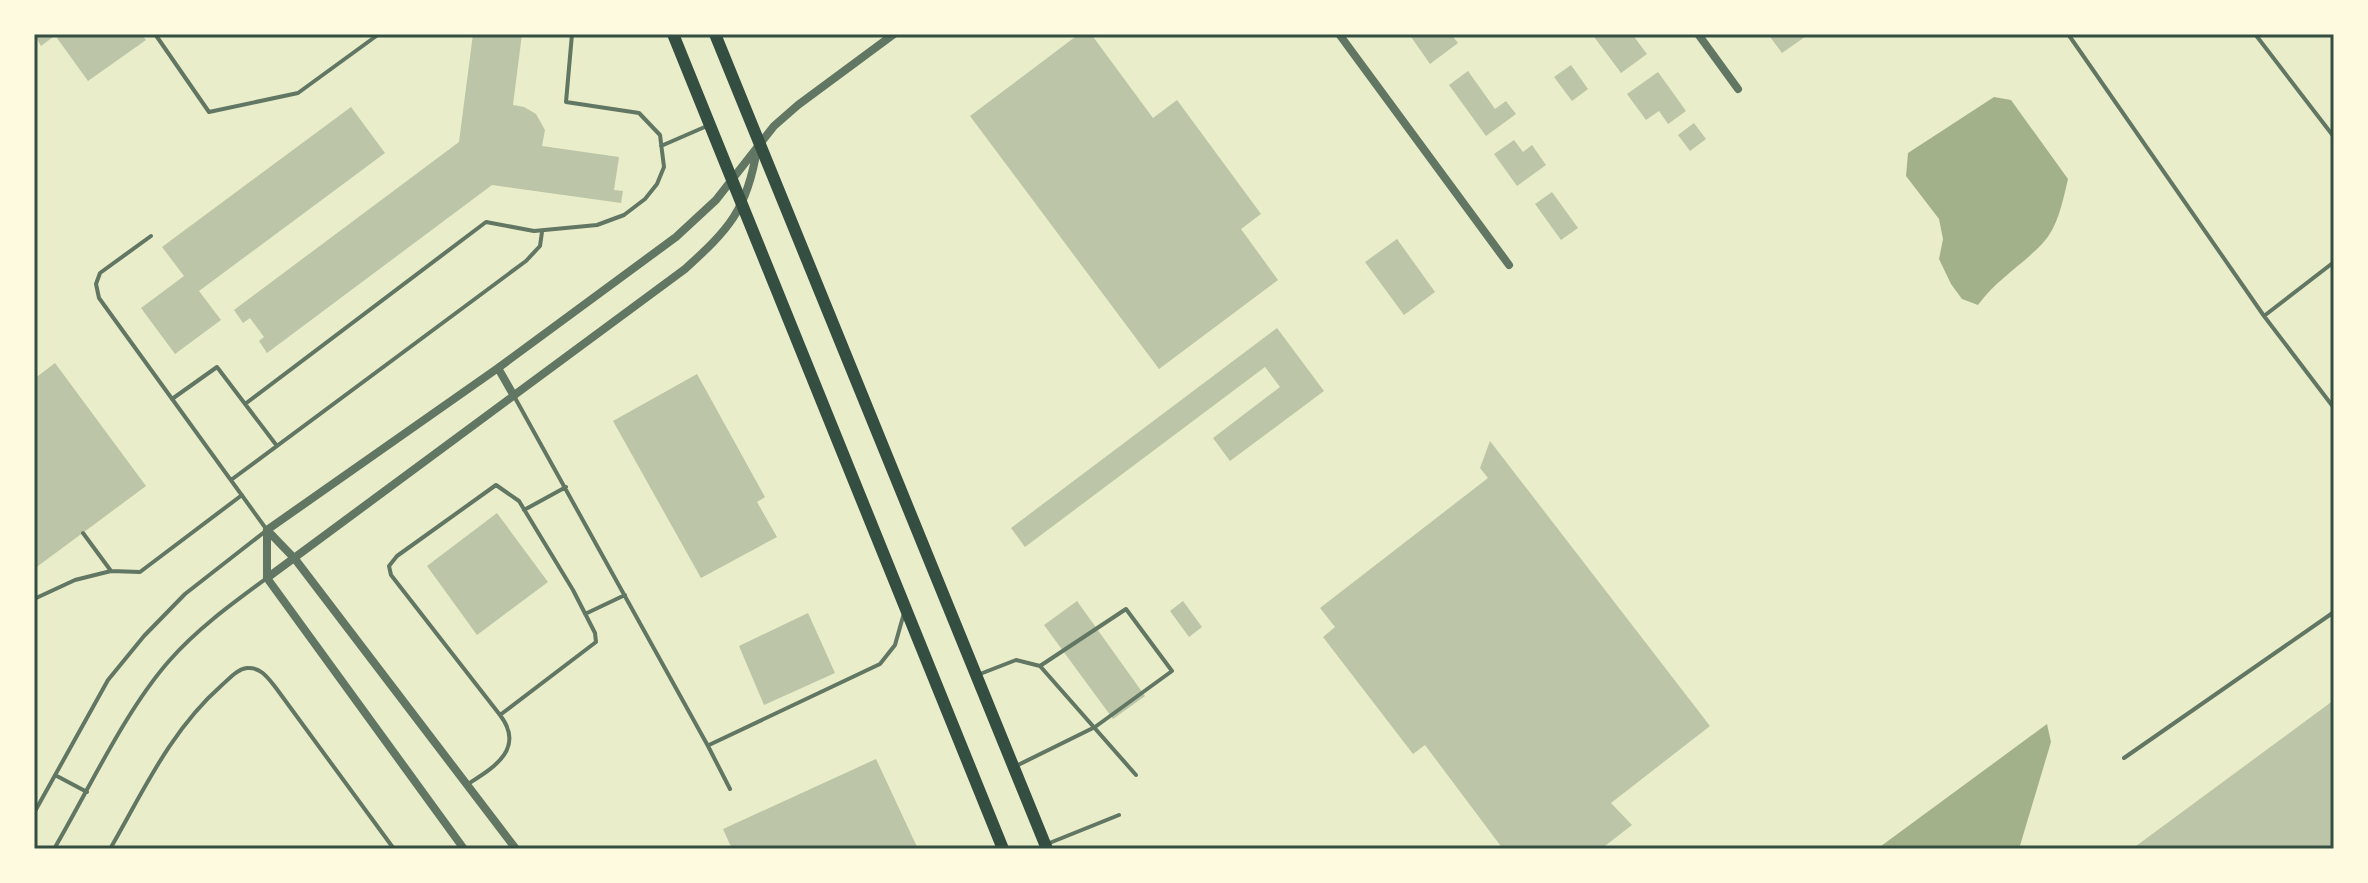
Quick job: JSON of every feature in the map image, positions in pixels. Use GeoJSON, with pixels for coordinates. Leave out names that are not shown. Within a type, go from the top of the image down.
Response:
{"type":"FeatureCollection","features":[{"type":"Feature","properties":{"kind":"main road"},"geometry":{"type":"LineString","coordinates":[[673,34],[1003,849]]}},
{"type":"Feature","properties":{"kind":"main road"},"geometry":{"type":"LineString","coordinates":[[715,34],[1046,847]]}},
{"type":"Feature","properties":{"kind":"street"},"geometry":{"type":"LineString","coordinates":[[267,530],[498,368],[676,237],[716,200],[758,144],[798,105],[894,34]]}},
{"type":"Feature","properties":{"kind":"street"},"geometry":{"type":"LineString","coordinates":[[1339,34],[1509,265]]}},
{"type":"Feature","properties":{"kind":"street"},"geometry":{"type":"LineString","coordinates":[[1698,34],[1738,89]]}},
{"type":"Feature","properties":{"kind":"street"},"geometry":{"type":"LineString","coordinates":[[267,578],[685,269],[727,227],[741,207],[751,183],[758,144]]}},
{"type":"Feature","properties":{"kind":"street"},"geometry":{"type":"LineString","coordinates":[[498,368],[514,396]]}},
{"type":"Feature","properties":{"kind":"street"},"geometry":{"type":"LineString","coordinates":[[267,530],[295,559],[516,849]]}},
{"type":"Feature","properties":{"kind":"street"},"geometry":{"type":"LineString","coordinates":[[267,530],[267,578],[464,849]]}},
{"type":"Feature","properties":{"kind":"lane"},"geometry":{"type":"LineString","coordinates":[[155,34],[209,112],[298,93],[379,34]]}},
{"type":"Feature","properties":{"kind":"lane"},"geometry":{"type":"LineString","coordinates":[[245,404],[486,222],[542,231],[597,225],[624,215],[645,199],[657,184],[664,167],[660,135],[639,113],[566,102],[572,34]]}},
{"type":"Feature","properties":{"kind":"lane"},"geometry":{"type":"LineString","coordinates":[[2068,34],[2264,316],[2334,408]]}},
{"type":"Feature","properties":{"kind":"lane"},"geometry":{"type":"LineString","coordinates":[[2255,34],[2334,137]]}},
{"type":"Feature","properties":{"kind":"lane"},"geometry":{"type":"LineString","coordinates":[[661,146],[709,125]]}},
{"type":"Feature","properties":{"kind":"lane"},"geometry":{"type":"LineString","coordinates":[[231,480],[526,261],[540,246],[542,231]]}},
{"type":"Feature","properties":{"kind":"lane"},"geometry":{"type":"LineString","coordinates":[[34,813],[108,680],[144,636],[185,594],[267,530],[99,298],[96,284],[100,273],[151,236]]}},
{"type":"Feature","properties":{"kind":"lane"},"geometry":{"type":"LineString","coordinates":[[2264,316],[2334,262]]}},
{"type":"Feature","properties":{"kind":"lane"},"geometry":{"type":"LineString","coordinates":[[172,399],[217,367],[277,446]]}},
{"type":"Feature","properties":{"kind":"lane"},"geometry":{"type":"LineString","coordinates":[[514,396],[730,789]]}},
{"type":"Feature","properties":{"kind":"lane"},"geometry":{"type":"LineString","coordinates":[[466,785],[495,767],[508,751],[509,733],[500,715],[391,575],[389,566],[397,556],[496,485],[519,501],[585,614],[596,642],[500,715]]}},
{"type":"Feature","properties":{"kind":"lane"},"geometry":{"type":"LineString","coordinates":[[524,510],[566,487]]}},
{"type":"Feature","properties":{"kind":"lane"},"geometry":{"type":"LineString","coordinates":[[34,599],[75,580],[111,571],[140,572],[242,495]]}},
{"type":"Feature","properties":{"kind":"lane"},"geometry":{"type":"LineString","coordinates":[[83,533],[111,571]]}},
{"type":"Feature","properties":{"kind":"lane"},"geometry":{"type":"LineString","coordinates":[[54,849],[131,716],[168,662],[215,616],[267,578]]}},
{"type":"Feature","properties":{"kind":"lane"},"geometry":{"type":"LineString","coordinates":[[585,614],[625,595]]}},
{"type":"Feature","properties":{"kind":"lane"},"geometry":{"type":"LineString","coordinates":[[708,746],[880,664],[895,645],[905,607]]}},
{"type":"Feature","properties":{"kind":"lane"},"geometry":{"type":"LineString","coordinates":[[1013,767],[1095,727],[1172,671],[1126,609],[1040,666]]}},
{"type":"Feature","properties":{"kind":"lane"},"geometry":{"type":"LineString","coordinates":[[2124,758],[2334,612]]}},
{"type":"Feature","properties":{"kind":"lane"},"geometry":{"type":"LineString","coordinates":[[976,676],[1016,660],[1040,666],[1136,775]]}},
{"type":"Feature","properties":{"kind":"lane"},"geometry":{"type":"LineString","coordinates":[[110,849],[179,729],[232,676],[250,667],[267,676],[394,849]]}},
{"type":"Feature","properties":{"kind":"lane"},"geometry":{"type":"LineString","coordinates":[[55,775],[87,792]]}},
{"type":"Feature","properties":{"kind":"lane"},"geometry":{"type":"LineString","coordinates":[[1046,847],[1119,815]]}},
{"type":"Feature","properties":{"kind":"shaded area"},"geometry":{"type":"Polygon","coordinates":[[[1994,97],[2011,100],[2068,179],[2059,213],[2048,237],[1978,305],[1962,299],[1951,284],[1939,259],[1943,239],[1939,219],[1906,176],[1908,153],[1994,97]]]}},
{"type":"Feature","properties":{"kind":"shaded area"},"geometry":{"type":"Polygon","coordinates":[[[2047,724],[2051,742],[2019,849],[1877,849],[2047,724]]]}},
{"type":"Feature","properties":{"kind":"building"},"geometry":{"type":"Polygon","coordinates":[[[34,34],[57,34],[41,46],[34,34]]]}},
{"type":"Feature","properties":{"kind":"building"},"geometry":{"type":"Polygon","coordinates":[[[63,34],[141,34],[146,40],[88,81],[57,38],[63,34]]]}},
{"type":"Feature","properties":{"kind":"building"},"geometry":{"type":"Polygon","coordinates":[[[473,34],[522,34],[513,105],[536,114],[545,130],[542,146],[619,157],[614,190],[623,191],[621,203],[492,185],[267,353],[259,341],[264,337],[250,318],[243,323],[234,310],[459,142],[473,34]]]}},
{"type":"Feature","properties":{"kind":"building"},"geometry":{"type":"Polygon","coordinates":[[[1079,34],[1091,34],[1153,118],[1177,100],[1261,214],[1241,229],[1278,280],[1159,369],[970,116],[1079,34]]]}},
{"type":"Feature","properties":{"kind":"building"},"geometry":{"type":"Polygon","coordinates":[[[1409,34],[1451,34],[1458,43],[1430,64],[1409,34]]]}},
{"type":"Feature","properties":{"kind":"building"},"geometry":{"type":"Polygon","coordinates":[[[1592,34],[1632,34],[1647,54],[1621,73],[1592,34]]]}},
{"type":"Feature","properties":{"kind":"building"},"geometry":{"type":"Polygon","coordinates":[[[1768,34],[1809,34],[1782,53],[1768,34]]]}},
{"type":"Feature","properties":{"kind":"building"},"geometry":{"type":"Polygon","coordinates":[[[1571,65],[1588,89],[1572,101],[1554,77],[1571,65]]]}},
{"type":"Feature","properties":{"kind":"building"},"geometry":{"type":"Polygon","coordinates":[[[1468,71],[1495,109],[1506,101],[1516,114],[1486,136],[1449,85],[1468,71]]]}},
{"type":"Feature","properties":{"kind":"building"},"geometry":{"type":"Polygon","coordinates":[[[1658,72],[1686,111],[1668,124],[1659,111],[1646,120],[1627,94],[1658,72]]]}},
{"type":"Feature","properties":{"kind":"building"},"geometry":{"type":"Polygon","coordinates":[[[351,107],[385,153],[199,291],[221,320],[175,354],[141,308],[184,276],[162,247],[351,107]]]}},
{"type":"Feature","properties":{"kind":"building"},"geometry":{"type":"Polygon","coordinates":[[[1694,123],[1706,139],[1690,151],[1678,135],[1694,123]]]}},
{"type":"Feature","properties":{"kind":"building"},"geometry":{"type":"Polygon","coordinates":[[[1514,140],[1523,152],[1532,145],[1546,165],[1517,186],[1494,154],[1514,140]]]}},
{"type":"Feature","properties":{"kind":"building"},"geometry":{"type":"Polygon","coordinates":[[[1552,192],[1578,228],[1561,240],[1535,204],[1552,192]]]}},
{"type":"Feature","properties":{"kind":"building"},"geometry":{"type":"Polygon","coordinates":[[[1397,239],[1435,292],[1404,315],[1365,262],[1397,239]]]}},
{"type":"Feature","properties":{"kind":"building"},"geometry":{"type":"Polygon","coordinates":[[[1277,328],[1324,391],[1230,461],[1213,438],[1280,387],[1265,367],[1025,547],[1011,528],[1277,328]]]}},
{"type":"Feature","properties":{"kind":"building"},"geometry":{"type":"Polygon","coordinates":[[[55,363],[146,486],[34,569],[34,379],[55,363]]]}},
{"type":"Feature","properties":{"kind":"building"},"geometry":{"type":"Polygon","coordinates":[[[697,374],[765,497],[757,502],[777,537],[701,578],[613,421],[697,374]]]}},
{"type":"Feature","properties":{"kind":"building"},"geometry":{"type":"Polygon","coordinates":[[[1490,441],[1710,726],[1611,803],[1632,825],[1601,849],[1503,849],[1425,745],[1413,754],[1323,637],[1335,627],[1320,608],[1488,478],[1480,468],[1490,441]]]}},
{"type":"Feature","properties":{"kind":"building"},"geometry":{"type":"Polygon","coordinates":[[[497,513],[548,582],[477,635],[427,566],[497,513]]]}},
{"type":"Feature","properties":{"kind":"building"},"geometry":{"type":"Polygon","coordinates":[[[1077,601],[1145,696],[1113,719],[1044,625],[1077,601]]]}},
{"type":"Feature","properties":{"kind":"building"},"geometry":{"type":"Polygon","coordinates":[[[1183,601],[1202,627],[1189,637],[1170,611],[1183,601]]]}},
{"type":"Feature","properties":{"kind":"building"},"geometry":{"type":"Polygon","coordinates":[[[808,613],[835,673],[764,705],[739,646],[808,613]]]}},
{"type":"Feature","properties":{"kind":"building"},"geometry":{"type":"Polygon","coordinates":[[[2334,700],[2334,849],[2132,849],[2334,700]]]}},
{"type":"Feature","properties":{"kind":"building"},"geometry":{"type":"Polygon","coordinates":[[[876,759],[918,849],[732,849],[723,829],[876,759]]]}}]}
